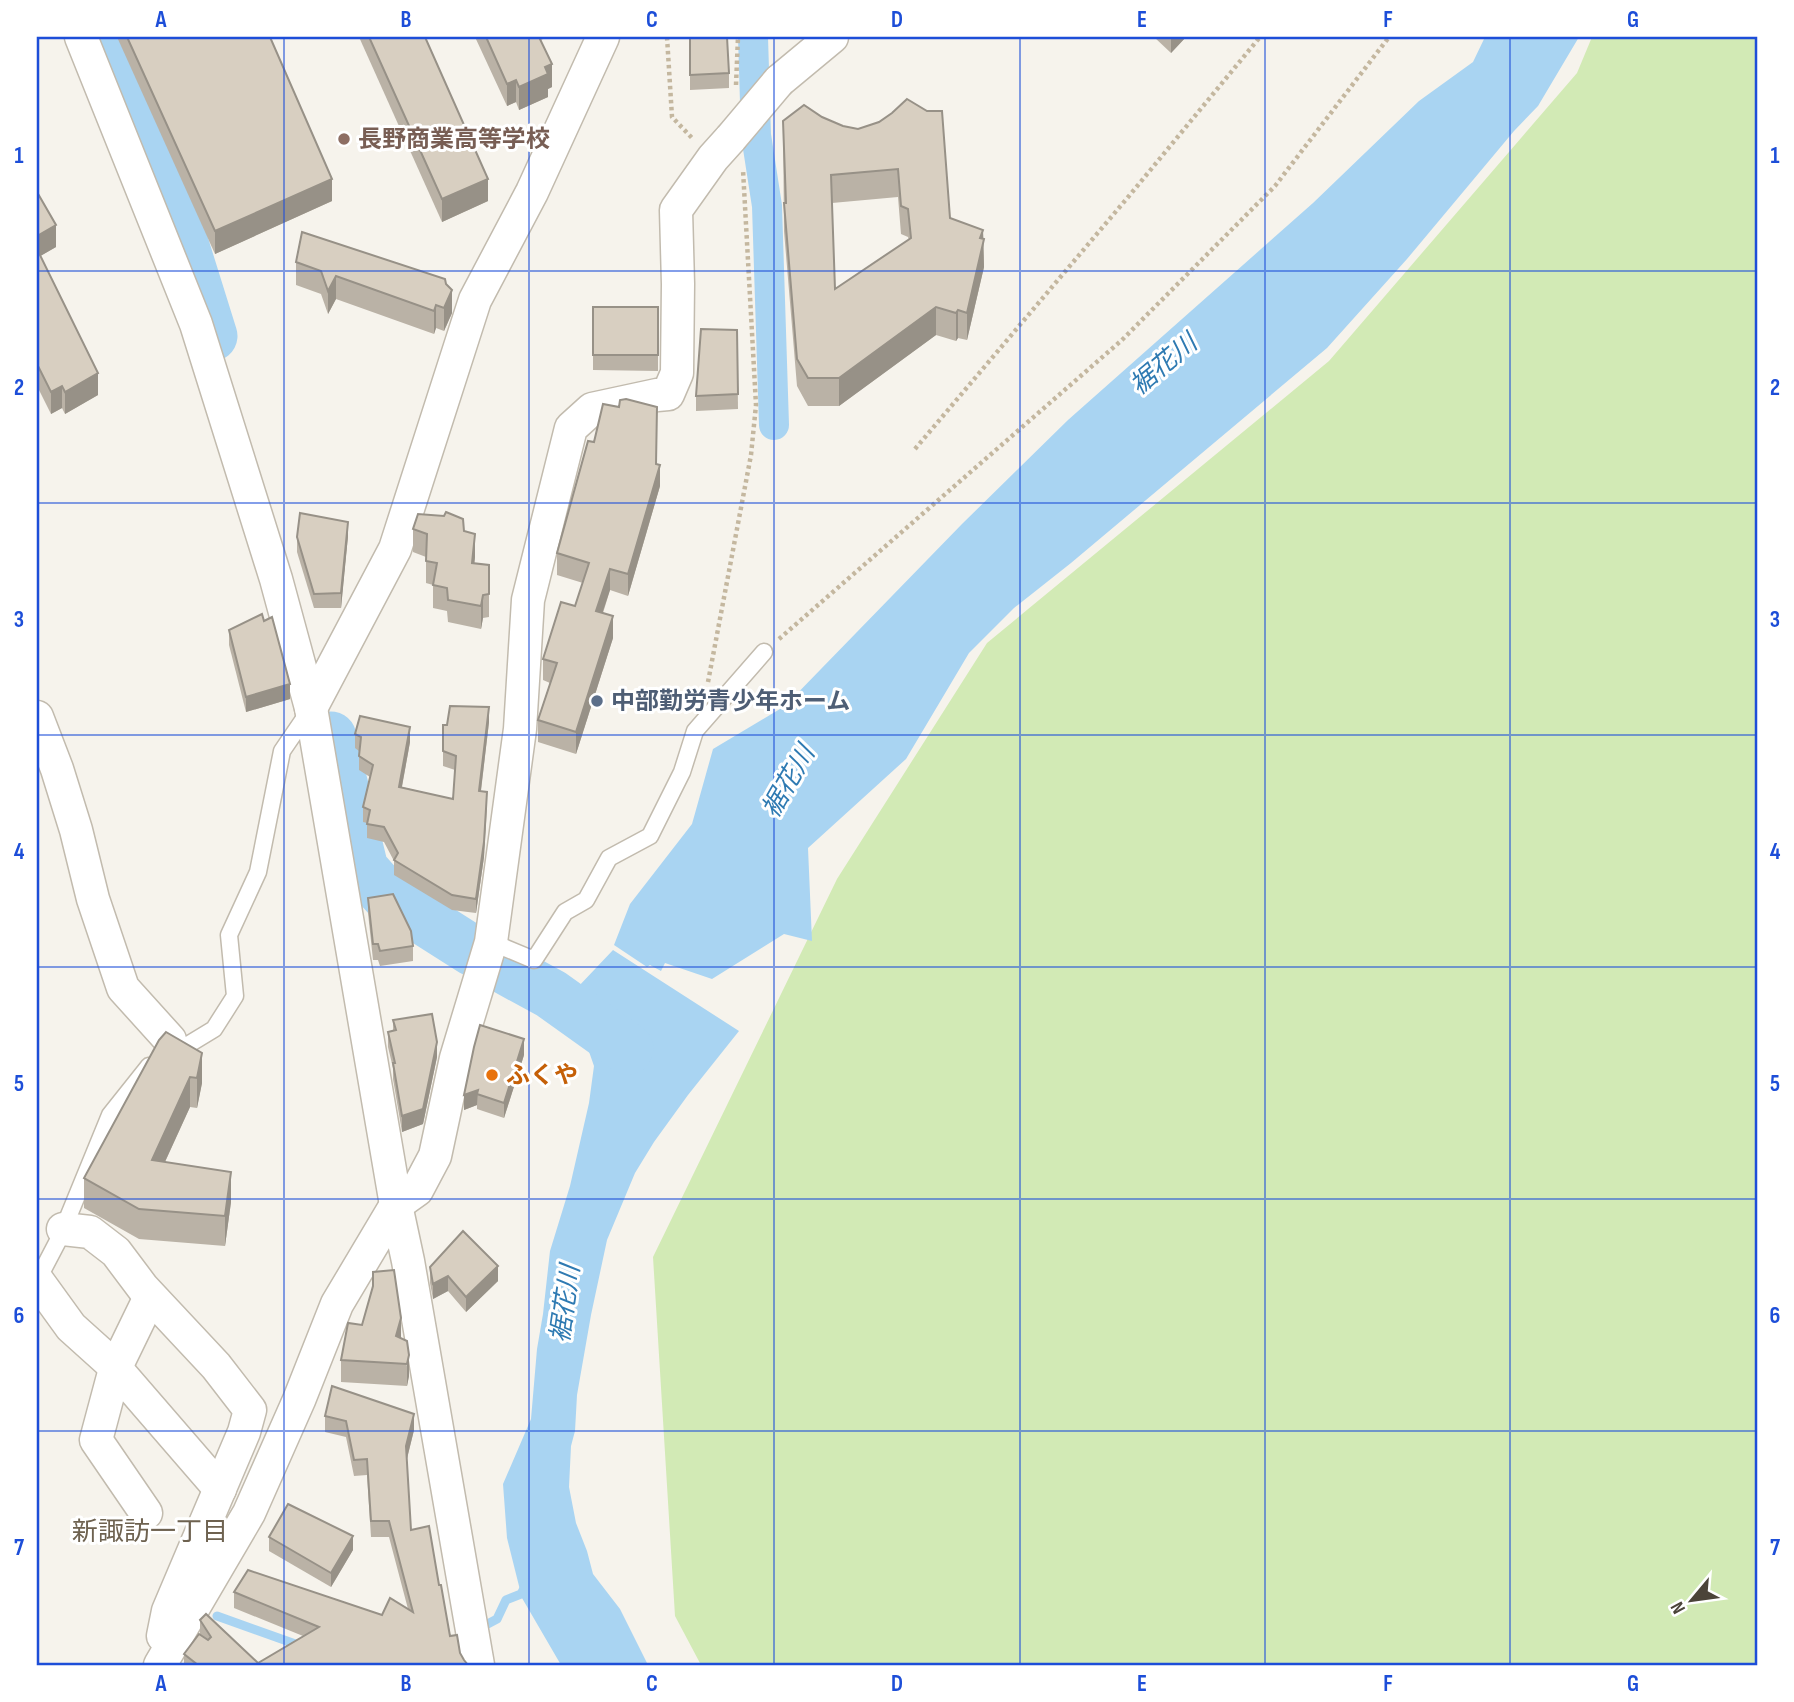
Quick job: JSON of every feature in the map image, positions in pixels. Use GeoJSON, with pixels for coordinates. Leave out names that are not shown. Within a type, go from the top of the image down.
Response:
{"type":"FeatureCollection","features":[{"type":"Feature","properties":{"kind":"street"},"geometry":{"type":"LineString","coordinates":[[81,37],[196,324],[276,579],[311,708],[478,1665]]}},
{"type":"Feature","properties":{"kind":"street"},"geometry":{"type":"LineString","coordinates":[[311,708],[395,549],[475,300],[532,192],[603,37]]}},
{"type":"Feature","properties":{"kind":"street"},"geometry":{"type":"LineString","coordinates":[[165,1657],[249,1513],[299,1400],[337,1304],[396,1205],[417,1190],[435,1156],[456,1058],[491,942],[520,729],[528,600],[571,428],[592,409],[668,394],[677,373],[676,210],[729,153],[779,81],[832,37]]}},
{"type":"Feature","properties":{"kind":"street"},"geometry":{"type":"LineString","coordinates":[[37,717],[57,769],[93,899],[123,988],[170,1040]]}},
{"type":"Feature","properties":{"kind":"street"},"geometry":{"type":"LineString","coordinates":[[63,1228],[90,1232],[116,1252],[150,1297],[216,1366],[250,1410],[244,1432],[168,1611],[163,1637],[165,1657]]}},
{"type":"Feature","properties":{"kind":"street"},"geometry":{"type":"LineString","coordinates":[[37,1281],[71,1327],[115,1369],[220,1489]]}},
{"type":"Feature","properties":{"kind":"street"},"geometry":{"type":"LineString","coordinates":[[146,1513],[96,1440],[115,1369],[150,1297]]}},
{"type":"Feature","properties":{"kind":"lane"},"geometry":{"type":"LineString","coordinates":[[491,942],[534,960],[565,912],[586,900],[609,858],[650,835],[682,772],[695,731],[764,652]]}},
{"type":"Feature","properties":{"kind":"lane"},"geometry":{"type":"LineString","coordinates":[[37,1281],[63,1228],[110,1115],[170,1040],[186,1046],[214,1029],[235,996],[229,935],[258,872],[282,751],[311,708]]}},
{"type":"Feature","properties":{"kind":"path"},"geometry":{"type":"LineString","coordinates":[[667,37],[671,117],[729,153],[756,405],[751,455],[708,683]]}},
{"type":"Feature","properties":{"kind":"path"},"geometry":{"type":"LineString","coordinates":[[738,37],[738,95]]}},
{"type":"Feature","properties":{"kind":"path"},"geometry":{"type":"LineString","coordinates":[[915,449],[1260,37]]}},
{"type":"Feature","properties":{"kind":"path"},"geometry":{"type":"LineString","coordinates":[[764,652],[1122,340],[1275,186],[1389,37]]}},
{"type":"Feature","properties":{"kind":"green space"},"geometry":{"type":"Polygon","coordinates":[[[1592,37],[1757,37],[1757,1665],[701,1665],[675,1616],[653,1257],[837,879],[987,643],[1329,361],[1577,73],[1592,37]]]}},
{"type":"Feature","properties":{"kind":"water","name":"裾花川"},"geometry":{"type":"Polygon","coordinates":[[[1485,37],[1579,37],[1538,106],[1327,348],[1014,608],[969,653],[906,759],[808,848],[812,941],[784,934],[712,979],[665,963],[661,971],[650,965],[647,967],[614,945],[630,904],[692,824],[713,749],[785,706],[962,524],[1068,420],[1313,203],[1419,101],[1473,62],[1485,37]]]}},
{"type":"Feature","properties":{"kind":"water","name":"裾花川"},"geometry":{"type":"Polygon","coordinates":[[[613,950],[739,1031],[688,1095],[635,1173],[607,1240],[577,1395],[569,1487],[576,1523],[593,1574],[620,1609],[648,1665],[561,1665],[522,1598],[507,1538],[503,1484],[531,1419],[550,1251],[570,1186],[589,1103],[594,1066],[586,1043],[571,1020],[577,988],[613,950]]]}},
{"type":"Feature","properties":{"kind":"building"},"geometry":{"type":"Polygon","coordinates":[[[127,37],[270,37],[332,179],[215,231],[127,37]]]}},
{"type":"Feature","properties":{"kind":"building"},"geometry":{"type":"Polygon","coordinates":[[[369,37],[425,37],[488,179],[442,199],[369,37]]]}},
{"type":"Feature","properties":{"kind":"building"},"geometry":{"type":"Polygon","coordinates":[[[486,37],[539,37],[552,64],[545,67],[548,74],[519,87],[516,80],[507,84],[486,37]]]}},
{"type":"Feature","properties":{"kind":"building"},"geometry":{"type":"Polygon","coordinates":[[[690,37],[727,37],[729,73],[690,75],[690,37]]]}},
{"type":"Feature","properties":{"kind":"building"},"geometry":{"type":"Polygon","coordinates":[[[907,99],[927,111],[942,111],[950,218],[983,230],[980,238],[984,239],[967,313],[936,307],[839,378],[808,378],[797,359],[784,203],[783,121],[804,105],[822,117],[858,129],[879,122],[907,99]],[[898,169],[831,175],[835,289],[911,238],[908,209],[901,206],[898,169]]]}},
{"type":"Feature","properties":{"kind":"building"},"geometry":{"type":"Polygon","coordinates":[[[37,192],[56,225],[37,236],[37,192]]]}},
{"type":"Feature","properties":{"kind":"building"},"geometry":{"type":"Polygon","coordinates":[[[302,232],[445,279],[452,290],[444,308],[436,305],[434,311],[336,276],[328,291],[321,271],[296,262],[302,232]]]}},
{"type":"Feature","properties":{"kind":"building"},"geometry":{"type":"Polygon","coordinates":[[[37,249],[98,373],[65,392],[62,386],[51,392],[37,364],[37,249]]]}},
{"type":"Feature","properties":{"kind":"building"},"geometry":{"type":"Polygon","coordinates":[[[593,307],[658,307],[658,355],[593,355],[593,307]]]}},
{"type":"Feature","properties":{"kind":"building"},"geometry":{"type":"Polygon","coordinates":[[[701,329],[737,330],[738,394],[696,396],[701,329]]]}},
{"type":"Feature","properties":{"kind":"building"},"geometry":{"type":"Polygon","coordinates":[[[620,400],[657,407],[656,464],[660,465],[628,574],[610,569],[596,611],[613,616],[576,732],[538,720],[557,663],[543,659],[561,602],[575,606],[589,563],[557,553],[588,441],[594,442],[603,404],[619,407],[620,400]]]}},
{"type":"Feature","properties":{"kind":"building"},"geometry":{"type":"Polygon","coordinates":[[[446,512],[463,519],[464,531],[475,534],[472,563],[489,565],[489,594],[483,595],[481,606],[448,600],[447,588],[433,585],[437,563],[426,561],[427,534],[413,529],[418,514],[444,516],[446,512]]]}},
{"type":"Feature","properties":{"kind":"building"},"geometry":{"type":"Polygon","coordinates":[[[300,513],[348,522],[341,593],[314,594],[297,537],[300,513]]]}},
{"type":"Feature","properties":{"kind":"building"},"geometry":{"type":"Polygon","coordinates":[[[262,614],[264,621],[272,617],[290,684],[246,697],[229,630],[262,614]]]}},
{"type":"Feature","properties":{"kind":"building"},"geometry":{"type":"Polygon","coordinates":[[[450,706],[489,707],[479,791],[487,792],[484,842],[476,899],[452,895],[394,860],[398,853],[384,827],[367,824],[370,810],[363,807],[373,765],[359,756],[361,737],[355,734],[360,716],[410,727],[399,787],[453,799],[456,756],[443,751],[443,725],[447,725],[450,706]]]}},
{"type":"Feature","properties":{"kind":"building"},"geometry":{"type":"Polygon","coordinates":[[[393,894],[411,931],[413,946],[380,951],[378,944],[373,944],[368,898],[393,894]]]}},
{"type":"Feature","properties":{"kind":"building"},"geometry":{"type":"Polygon","coordinates":[[[432,1014],[437,1042],[423,1109],[402,1116],[388,1032],[396,1030],[393,1020],[432,1014]]]}},
{"type":"Feature","properties":{"kind":"building"},"geometry":{"type":"Polygon","coordinates":[[[480,1025],[524,1039],[504,1103],[477,1094],[478,1090],[464,1095],[480,1025]]]}},
{"type":"Feature","properties":{"kind":"building"},"geometry":{"type":"Polygon","coordinates":[[[166,1032],[202,1053],[197,1078],[190,1077],[152,1160],[231,1172],[225,1216],[139,1209],[84,1178],[159,1040],[166,1032]]]}},
{"type":"Feature","properties":{"kind":"building"},"geometry":{"type":"Polygon","coordinates":[[[463,1231],[498,1266],[466,1297],[448,1276],[433,1284],[430,1267],[463,1231]]]}},
{"type":"Feature","properties":{"kind":"building"},"geometry":{"type":"Polygon","coordinates":[[[394,1270],[401,1318],[396,1336],[407,1341],[407,1364],[341,1360],[348,1323],[362,1325],[373,1286],[373,1272],[394,1270]]]}},
{"type":"Feature","properties":{"kind":"building"},"geometry":{"type":"Polygon","coordinates":[[[332,1386],[414,1414],[406,1446],[411,1530],[429,1526],[450,1636],[457,1635],[460,1653],[468,1665],[198,1665],[184,1654],[199,1634],[208,1640],[211,1637],[200,1620],[206,1614],[258,1663],[319,1627],[234,1592],[248,1570],[382,1615],[390,1598],[413,1612],[389,1521],[371,1521],[367,1459],[354,1460],[346,1421],[325,1416],[332,1386]]]}},
{"type":"Feature","properties":{"kind":"building"},"geometry":{"type":"Polygon","coordinates":[[[288,1504],[353,1536],[331,1573],[269,1537],[288,1504]]]}},
{"type":"Feature","properties":{"kind":"waterway"},"geometry":{"type":"LineString","coordinates":[[100,37],[182,240],[212,336]]}},
{"type":"Feature","properties":{"kind":"waterway"},"geometry":{"type":"LineString","coordinates":[[753,37],[756,135],[767,206],[774,425]]}},
{"type":"Feature","properties":{"kind":"waterway"},"geometry":{"type":"LineString","coordinates":[[331,737],[363,869],[388,897],[473,951]]}},
{"type":"Feature","properties":{"kind":"waterway"},"geometry":{"type":"LineString","coordinates":[[498,965],[551,994],[628,1049]]}},
{"type":"Feature","properties":{"kind":"waterway"},"geometry":{"type":"LineString","coordinates":[[480,1628],[497,1619],[506,1600],[521,1594],[527,1583]]}},
{"type":"Feature","properties":{"kind":"waterway"},"geometry":{"type":"LineString","coordinates":[[217,1616],[301,1646]]}},
{"type":"Feature","properties":{"kind":"place","name":"長野商業高等学校"},"geometry":{"type":"Point","coordinates":[344,139]}},
{"type":"Feature","properties":{"kind":"place","name":"中部勤労青少年ホーム"},"geometry":{"type":"Point","coordinates":[597,701]}},
{"type":"Feature","properties":{"kind":"place","name":"ふくや"},"geometry":{"type":"Point","coordinates":[492,1075]}},
{"type":"Feature","properties":{"kind":"district","name":"新諏訪一丁目"},"geometry":{"type":"Point","coordinates":[150,1532]}}]}
